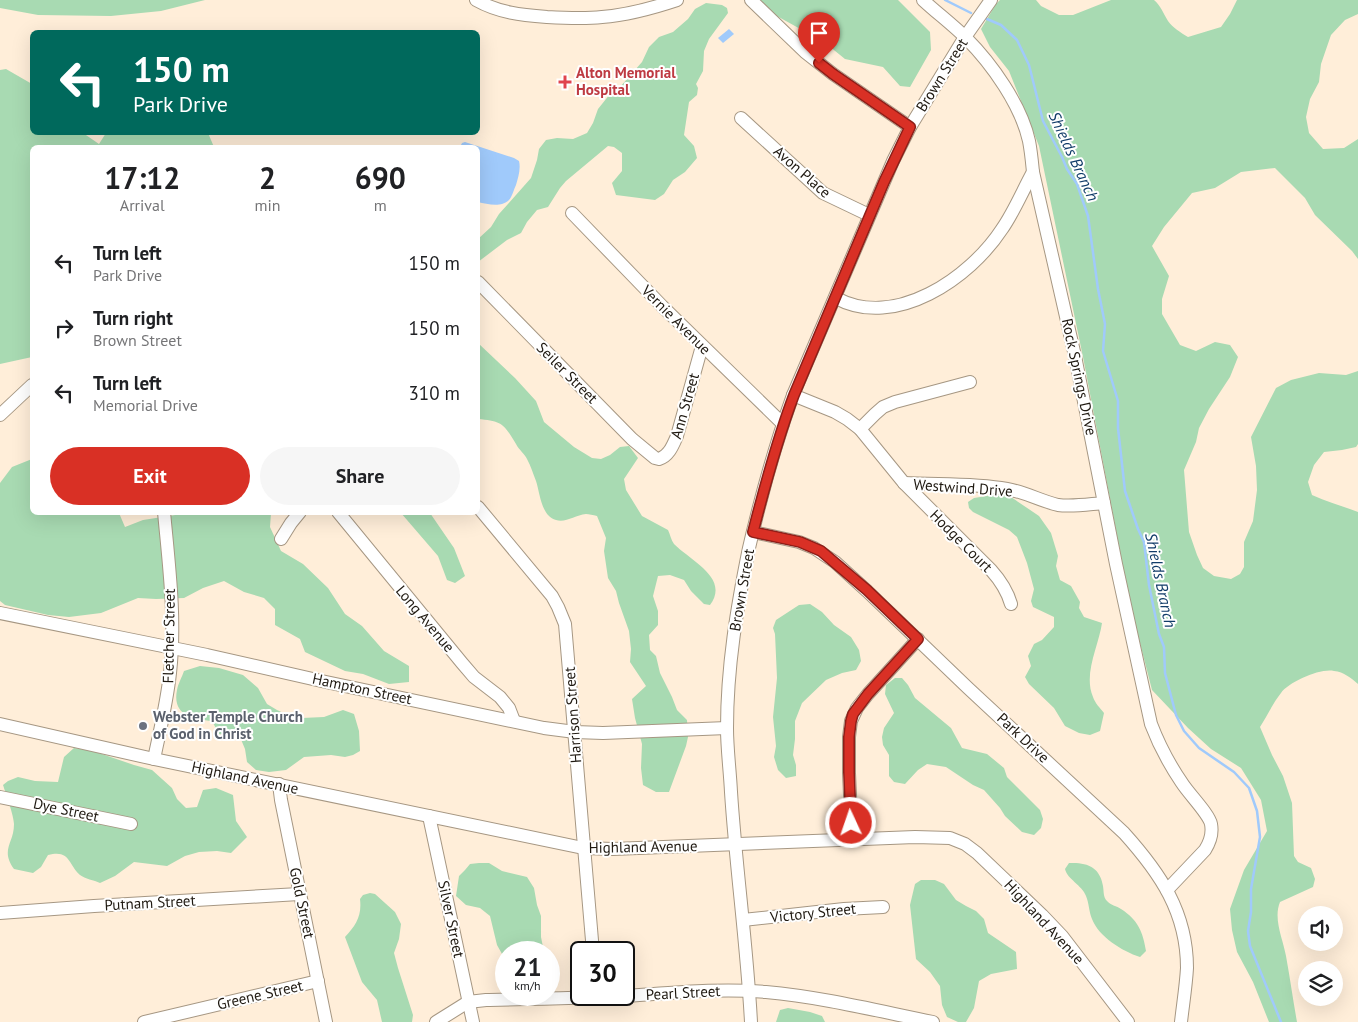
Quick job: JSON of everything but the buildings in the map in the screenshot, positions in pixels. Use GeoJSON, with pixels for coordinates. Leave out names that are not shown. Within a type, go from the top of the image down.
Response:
{"type":"FeatureCollection","features":[{"type":"Feature","properties":{"kind":"street"},"geometry":{"type":"LineString","coordinates":[[476,0],[510,14],[566,18],[626,14],[650,9],[677,0]]}},
{"type":"Feature","properties":{"kind":"street"},"geometry":{"type":"LineString","coordinates":[[751,0],[805,52],[826,69],[910,127]]}},
{"type":"Feature","properties":{"kind":"street","name":"Rock Springs Drive"},"geometry":{"type":"LineString","coordinates":[[923,0],[966,37],[994,70],[1018,112],[1029,142],[1033,172],[1075,356],[1151,724],[1166,758],[1182,783],[1209,818],[1212,834],[1210,843],[1205,850],[1167,890]]}},
{"type":"Feature","properties":{"kind":"street","name":"Brown Street"},"geometry":{"type":"LineString","coordinates":[[751,1022],[727,728],[729,678],[736,613],[753,532],[768,470],[782,424],[836,298],[869,214],[910,127],[982,11],[991,0]]}},
{"type":"Feature","properties":{"kind":"street","name":"Avon Place"},"geometry":{"type":"LineString","coordinates":[[741,118],[823,193],[869,214]]}},
{"type":"Feature","properties":{"kind":"street"},"geometry":{"type":"LineString","coordinates":[[836,298],[854,305],[869,307],[896,305],[915,300],[953,280],[971,266],[1003,229],[1033,172]]}},
{"type":"Feature","properties":{"kind":"street","name":"Vernie Avenue"},"geometry":{"type":"LineString","coordinates":[[572,213],[702,346],[782,424]]}},
{"type":"Feature","properties":{"kind":"street","name":"Seiler Street"},"geometry":{"type":"LineString","coordinates":[[480,284],[632,439],[650,455],[659,460]]}},
{"type":"Feature","properties":{"kind":"street","name":"Ann Street"},"geometry":{"type":"LineString","coordinates":[[659,460],[669,452],[677,436],[702,346]]}},
{"type":"Feature","properties":{"kind":"street"},"geometry":{"type":"LineString","coordinates":[[860,429],[879,410],[895,402],[970,382]]}},
{"type":"Feature","properties":{"kind":"street"},"geometry":{"type":"LineString","coordinates":[[0,415],[30,387]]}},
{"type":"Feature","properties":{"kind":"street","name":"Westwind Drive"},"geometry":{"type":"LineString","coordinates":[[794,395],[835,412],[860,429],[904,484],[1008,489],[1058,504],[1104,503]]}},
{"type":"Feature","properties":{"kind":"street","name":"Hodge Court"},"geometry":{"type":"LineString","coordinates":[[904,484],[991,570],[1005,588],[1011,604]]}},
{"type":"Feature","properties":{"kind":"street","name":"Harrison Street"},"geometry":{"type":"LineString","coordinates":[[480,509],[552,596],[562,615],[567,636],[592,941]]}},
{"type":"Feature","properties":{"kind":"street","name":"Fletcher Street"},"geometry":{"type":"LineString","coordinates":[[154,759],[168,694],[172,648],[172,600],[164,515]]}},
{"type":"Feature","properties":{"kind":"street"},"geometry":{"type":"LineString","coordinates":[[280,539],[298,515]]}},
{"type":"Feature","properties":{"kind":"street","name":"Long Avenue"},"geometry":{"type":"LineString","coordinates":[[340,515],[474,677],[500,697],[509,708],[514,721]]}},
{"type":"Feature","properties":{"kind":"street","name":"Park Drive"},"geometry":{"type":"LineString","coordinates":[[753,532],[800,542],[821,551],[867,590],[968,688],[1124,832],[1154,869],[1176,906],[1185,946],[1187,967],[1180,1022]]}},
{"type":"Feature","properties":{"kind":"street","name":"Hampton Street"},"geometry":{"type":"LineString","coordinates":[[0,613],[514,721],[575,732],[603,733],[727,728]]}},
{"type":"Feature","properties":{"kind":"street"},"geometry":{"type":"LineString","coordinates":[[852,839],[849,772],[851,721],[856,708],[918,639]]}},
{"type":"Feature","properties":{"kind":"street","name":"Highland Avenue"},"geometry":{"type":"LineString","coordinates":[[0,724],[154,759],[584,848],[612,849],[852,839],[943,837],[955,839],[965,844],[987,861],[1062,936],[1128,1022]]}},
{"type":"Feature","properties":{"kind":"street","name":"Gold Street"},"geometry":{"type":"LineString","coordinates":[[279,784],[326,1022]]}},
{"type":"Feature","properties":{"kind":"street","name":"Dye Street"},"geometry":{"type":"LineString","coordinates":[[0,797],[131,824]]}},
{"type":"Feature","properties":{"kind":"street","name":"Silver Street"},"geometry":{"type":"LineString","coordinates":[[429,816],[472,1022]]}},
{"type":"Feature","properties":{"kind":"street","name":"Putnam Street"},"geometry":{"type":"LineString","coordinates":[[0,913],[300,894]]}},
{"type":"Feature","properties":{"kind":"street","name":"Victory Street"},"geometry":{"type":"LineString","coordinates":[[743,920],[844,909],[883,907]]}},
{"type":"Feature","properties":{"kind":"street","name":"Greene Street"},"geometry":{"type":"LineString","coordinates":[[144,1022],[318,982]]}},
{"type":"Feature","properties":{"kind":"street","name":"Pearl Street"},"geometry":{"type":"LineString","coordinates":[[635,994],[749,991],[794,995],[933,1022]]}},
{"type":"Feature","properties":{"kind":"street","name":"Pearl Street"},"geometry":{"type":"LineString","coordinates":[[436,1022],[468,1002],[570,997]]}},
{"type":"Feature","properties":{"kind":"green space"},"geometry":{"type":"Polygon","coordinates":[[[0,0],[205,0],[161,11],[111,16],[38,15],[0,8],[0,0]]]}},
{"type":"Feature","properties":{"kind":"green space"},"geometry":{"type":"Polygon","coordinates":[[[760,0],[898,0],[930,32],[931,50],[910,87],[900,86],[883,67],[845,59],[824,42],[775,15],[760,0]]]}},
{"type":"Feature","properties":{"kind":"green space"},"geometry":{"type":"Polygon","coordinates":[[[1000,0],[1036,0],[1041,6],[1059,15],[1073,15],[1111,0],[1154,0],[1168,21],[1188,37],[1221,27],[1237,0],[1358,0],[1358,14],[1345,20],[1331,35],[1321,64],[1319,82],[1310,99],[1306,117],[1309,133],[1323,149],[1344,148],[1358,139],[1358,259],[1315,215],[1305,198],[1275,168],[1241,172],[1215,188],[1192,193],[1164,227],[1152,246],[1169,276],[1162,299],[1162,314],[1180,345],[1196,351],[1215,342],[1230,345],[1238,357],[1230,377],[1199,428],[1196,442],[1184,470],[1189,532],[1203,568],[1214,576],[1231,579],[1240,574],[1244,567],[1244,542],[1253,521],[1257,490],[1256,466],[1251,437],[1276,388],[1291,380],[1319,373],[1346,375],[1358,371],[1358,444],[1356,447],[1324,452],[1314,465],[1308,482],[1312,495],[1358,512],[1358,684],[1344,674],[1334,671],[1321,672],[1305,677],[1291,684],[1281,693],[1260,727],[1283,776],[1292,803],[1294,856],[1298,862],[1311,868],[1315,879],[1313,887],[1280,902],[1278,909],[1279,929],[1286,956],[1297,1022],[1269,1022],[1253,982],[1237,952],[1232,930],[1230,909],[1244,870],[1267,831],[1261,800],[1241,768],[1211,749],[1152,690],[1130,604],[1083,357],[1039,146],[1009,71],[990,47],[981,29],[1000,0]]]}},
{"type":"Feature","properties":{"kind":"green space"},"geometry":{"type":"Polygon","coordinates":[[[706,3],[722,5],[727,8],[728,13],[709,39],[704,51],[703,71],[696,84],[698,88],[697,95],[689,102],[684,135],[694,146],[697,158],[685,172],[673,180],[664,194],[655,200],[616,195],[612,183],[622,171],[622,153],[614,147],[608,146],[566,181],[548,207],[537,210],[521,233],[507,240],[480,260],[480,237],[491,227],[499,214],[531,178],[539,149],[546,140],[557,138],[573,139],[587,133],[598,109],[642,62],[649,47],[659,37],[673,32],[688,19],[695,9],[706,3]]]}},
{"type":"Feature","properties":{"kind":"green space"},"geometry":{"type":"Polygon","coordinates":[[[6,69],[30,83],[30,135],[86,135],[99,144],[105,135],[209,135],[213,145],[30,145],[30,357],[0,364],[0,70],[6,69]]]}},
{"type":"Feature","properties":{"kind":"green space"},"geometry":{"type":"Polygon","coordinates":[[[480,345],[536,401],[544,422],[574,447],[592,458],[601,459],[620,447],[629,446],[638,458],[624,479],[626,490],[642,516],[668,530],[674,544],[712,578],[715,586],[715,595],[710,605],[704,604],[691,591],[684,580],[670,575],[658,576],[653,596],[658,611],[658,625],[649,635],[650,650],[656,656],[660,673],[677,710],[687,720],[688,737],[686,746],[669,792],[656,792],[643,785],[641,768],[642,744],[632,699],[646,686],[630,662],[629,631],[616,591],[608,578],[604,551],[606,538],[597,516],[586,514],[560,521],[551,518],[544,509],[536,481],[525,455],[505,428],[492,421],[480,419],[480,345]]]}},
{"type":"Feature","properties":{"kind":"green space"},"geometry":{"type":"Polygon","coordinates":[[[30,460],[30,515],[120,515],[125,527],[143,520],[175,515],[271,515],[270,527],[281,551],[303,564],[328,588],[345,614],[362,626],[384,651],[409,666],[409,682],[389,684],[363,674],[345,671],[305,652],[300,639],[275,625],[275,609],[264,598],[244,592],[224,581],[203,588],[184,598],[138,598],[101,613],[69,617],[48,615],[5,605],[0,601],[0,483],[12,467],[30,460]]]}},
{"type":"Feature","properties":{"kind":"green space"},"geometry":{"type":"Polygon","coordinates":[[[993,495],[1011,497],[1039,516],[1051,533],[1058,556],[1056,566],[1060,580],[1071,586],[1080,602],[1079,608],[1084,617],[1102,623],[1090,679],[1090,688],[1094,699],[1104,713],[1100,731],[1090,735],[1079,733],[1065,726],[1054,708],[1029,684],[1025,677],[1031,666],[1028,656],[1034,644],[1042,640],[1054,627],[1054,617],[1033,607],[1031,601],[1034,589],[1017,537],[1009,530],[973,512],[969,508],[968,502],[974,498],[993,495]]]}},
{"type":"Feature","properties":{"kind":"green space"},"geometry":{"type":"Polygon","coordinates":[[[403,515],[431,515],[454,548],[465,576],[455,583],[447,580],[438,556],[403,515]]]}},
{"type":"Feature","properties":{"kind":"green space"},"geometry":{"type":"Polygon","coordinates":[[[810,604],[851,637],[859,650],[861,661],[856,670],[842,673],[826,680],[802,703],[795,721],[793,755],[796,765],[796,776],[786,778],[778,770],[774,757],[776,746],[773,717],[777,678],[775,634],[773,628],[776,620],[799,605],[810,604]]]}},
{"type":"Feature","properties":{"kind":"green space"},"geometry":{"type":"Polygon","coordinates":[[[200,666],[219,668],[243,675],[258,688],[267,704],[288,715],[302,718],[324,717],[343,710],[354,714],[359,731],[360,751],[345,757],[331,755],[304,757],[286,770],[269,772],[256,770],[247,762],[245,749],[240,737],[219,734],[212,721],[191,717],[185,714],[178,705],[176,698],[177,690],[184,671],[200,666]]]}},
{"type":"Feature","properties":{"kind":"green space"},"geometry":{"type":"Polygon","coordinates":[[[895,678],[902,678],[915,698],[951,728],[962,748],[987,754],[1004,768],[1007,777],[1040,810],[1043,819],[1041,828],[1034,835],[1022,832],[1005,816],[984,790],[946,767],[927,764],[918,770],[905,784],[894,782],[889,776],[889,755],[883,745],[882,737],[884,728],[894,713],[885,694],[886,685],[895,678]]]}},
{"type":"Feature","properties":{"kind":"green space"},"geometry":{"type":"Polygon","coordinates":[[[74,748],[93,751],[152,770],[172,788],[177,799],[186,808],[197,807],[203,790],[216,788],[233,795],[236,821],[247,837],[231,853],[217,851],[199,852],[185,856],[167,866],[134,862],[115,876],[100,883],[84,878],[76,871],[68,859],[61,854],[48,855],[41,867],[33,873],[14,869],[8,856],[8,851],[14,820],[3,785],[18,777],[35,781],[58,782],[64,757],[74,748]]]}},
{"type":"Feature","properties":{"kind":"green space"},"geometry":{"type":"Polygon","coordinates":[[[489,863],[502,871],[527,877],[534,888],[541,916],[542,941],[496,941],[490,916],[480,908],[466,905],[456,896],[459,876],[470,864],[489,863]]]}},
{"type":"Feature","properties":{"kind":"green space"},"geometry":{"type":"Polygon","coordinates":[[[1069,863],[1087,865],[1096,870],[1099,874],[1106,899],[1110,904],[1127,913],[1136,922],[1146,951],[1140,957],[1119,947],[1095,926],[1084,892],[1066,873],[1065,869],[1069,863]]]}},
{"type":"Feature","properties":{"kind":"green space"},"geometry":{"type":"Polygon","coordinates":[[[921,880],[935,880],[944,884],[956,900],[976,911],[984,919],[988,933],[1016,952],[1017,969],[991,974],[979,981],[974,1008],[966,1022],[958,1022],[947,1017],[942,1005],[940,986],[930,972],[916,959],[910,905],[915,884],[921,880]]]}},
{"type":"Feature","properties":{"kind":"green space"},"geometry":{"type":"Polygon","coordinates":[[[375,894],[395,912],[401,924],[399,939],[394,953],[413,1015],[412,1022],[382,1022],[377,1000],[362,982],[345,937],[357,920],[360,910],[360,899],[363,895],[375,894]]]}},
{"type":"Feature","properties":{"kind":"green space"},"geometry":{"type":"Polygon","coordinates":[[[788,1008],[822,1016],[825,1022],[776,1022],[780,1010],[788,1008]]]}},
{"type":"Feature","properties":{"kind":"water"},"geometry":{"type":"Polygon","coordinates":[[[729,29],[734,34],[723,43],[718,38],[729,29]]]}},
{"type":"Feature","properties":{"kind":"water"},"geometry":{"type":"Polygon","coordinates":[[[465,142],[474,145],[461,145],[465,142]]]}},
{"type":"Feature","properties":{"kind":"water"},"geometry":{"type":"Polygon","coordinates":[[[480,147],[514,158],[520,164],[516,185],[510,199],[502,204],[494,205],[480,202],[480,147]]]}},
{"type":"Feature","properties":{"kind":"waterway","name":"Shields Branch"},"geometry":{"type":"LineString","coordinates":[[945,0],[971,13]]}},
{"type":"Feature","properties":{"kind":"waterway","name":"Shields Branch"},"geometry":{"type":"LineString","coordinates":[[987,19],[1001,25],[1017,40],[1029,65],[1043,121],[1067,169],[1077,184],[1088,216],[1105,324],[1103,351],[1118,401],[1118,428],[1125,491],[1144,542],[1149,585],[1159,634],[1164,647],[1165,673],[1176,715],[1184,731],[1199,748],[1234,772],[1249,788],[1257,811],[1260,837],[1251,889],[1251,912],[1248,931],[1250,946],[1281,1022]]}},
{"type":"Feature","properties":{"kind":"place","name":"Alton Memorial Hospital"},"geometry":{"type":"Point","coordinates":[565,82]}},
{"type":"Feature","properties":{"kind":"place","name":"Webster Temple Church of God in Christ"},"geometry":{"type":"Point","coordinates":[143,726]}},
{"type":"Feature","properties":{"kind":"route"},"geometry":{"type":"LineString","coordinates":[[819,63],[910,127],[869,214],[836,298],[782,424],[768,470],[753,532],[800,542],[821,551],[867,590],[918,639],[868,694],[853,714],[849,737],[851,823]]}}]}
